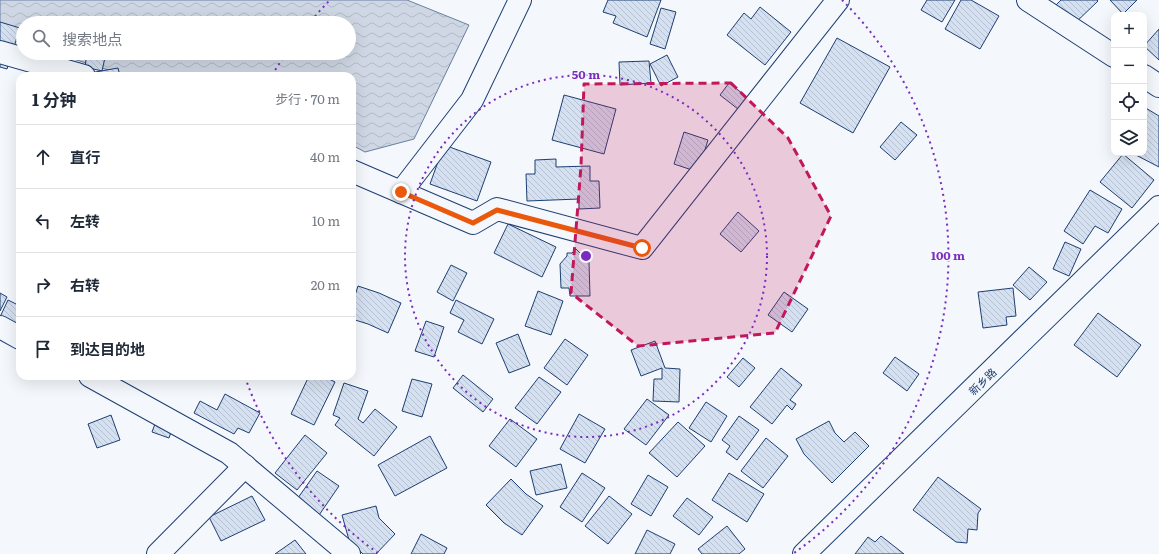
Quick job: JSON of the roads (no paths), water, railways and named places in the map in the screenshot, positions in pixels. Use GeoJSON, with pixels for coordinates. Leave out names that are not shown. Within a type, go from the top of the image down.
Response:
{"type":"FeatureCollection","features":[{"type":"Feature","properties":{"kind":"street"},"geometry":{"type":"LineString","coordinates":[[401,192],[472,100],[520,0]]}},
{"type":"Feature","properties":{"kind":"street"},"geometry":{"type":"LineString","coordinates":[[356,173],[473,223],[497,210],[642,248],[838,0]]}},
{"type":"Feature","properties":{"kind":"street"},"geometry":{"type":"LineString","coordinates":[[1028,0],[1111,54]]}},
{"type":"Feature","properties":{"kind":"street"},"geometry":{"type":"LineString","coordinates":[[0,52],[16,57]]}},
{"type":"Feature","properties":{"kind":"street"},"geometry":{"type":"LineString","coordinates":[[28,60],[70,72]]}},
{"type":"Feature","properties":{"kind":"street"},"geometry":{"type":"LineString","coordinates":[[1147,78],[1159,86]]}},
{"type":"Feature","properties":{"kind":"street","name":"新乡路"},"geometry":{"type":"LineString","coordinates":[[804,554],[1159,207]]}},
{"type":"Feature","properties":{"kind":"street"},"geometry":{"type":"LineString","coordinates":[[0,326],[16,336]]}},
{"type":"Feature","properties":{"kind":"street"},"geometry":{"type":"LineString","coordinates":[[97,380],[229,453],[349,554]]}},
{"type":"Feature","properties":{"kind":"street"},"geometry":{"type":"LineString","coordinates":[[158,554],[245,466]]}},
{"type":"Feature","properties":{"kind":"water"},"geometry":{"type":"Polygon","coordinates":[[[0,0],[407,0],[469,25],[414,139],[365,152],[356,147],[356,72],[115,72],[77,60],[356,60],[356,16],[16,16],[16,42],[0,36],[0,0]]]}}]}
